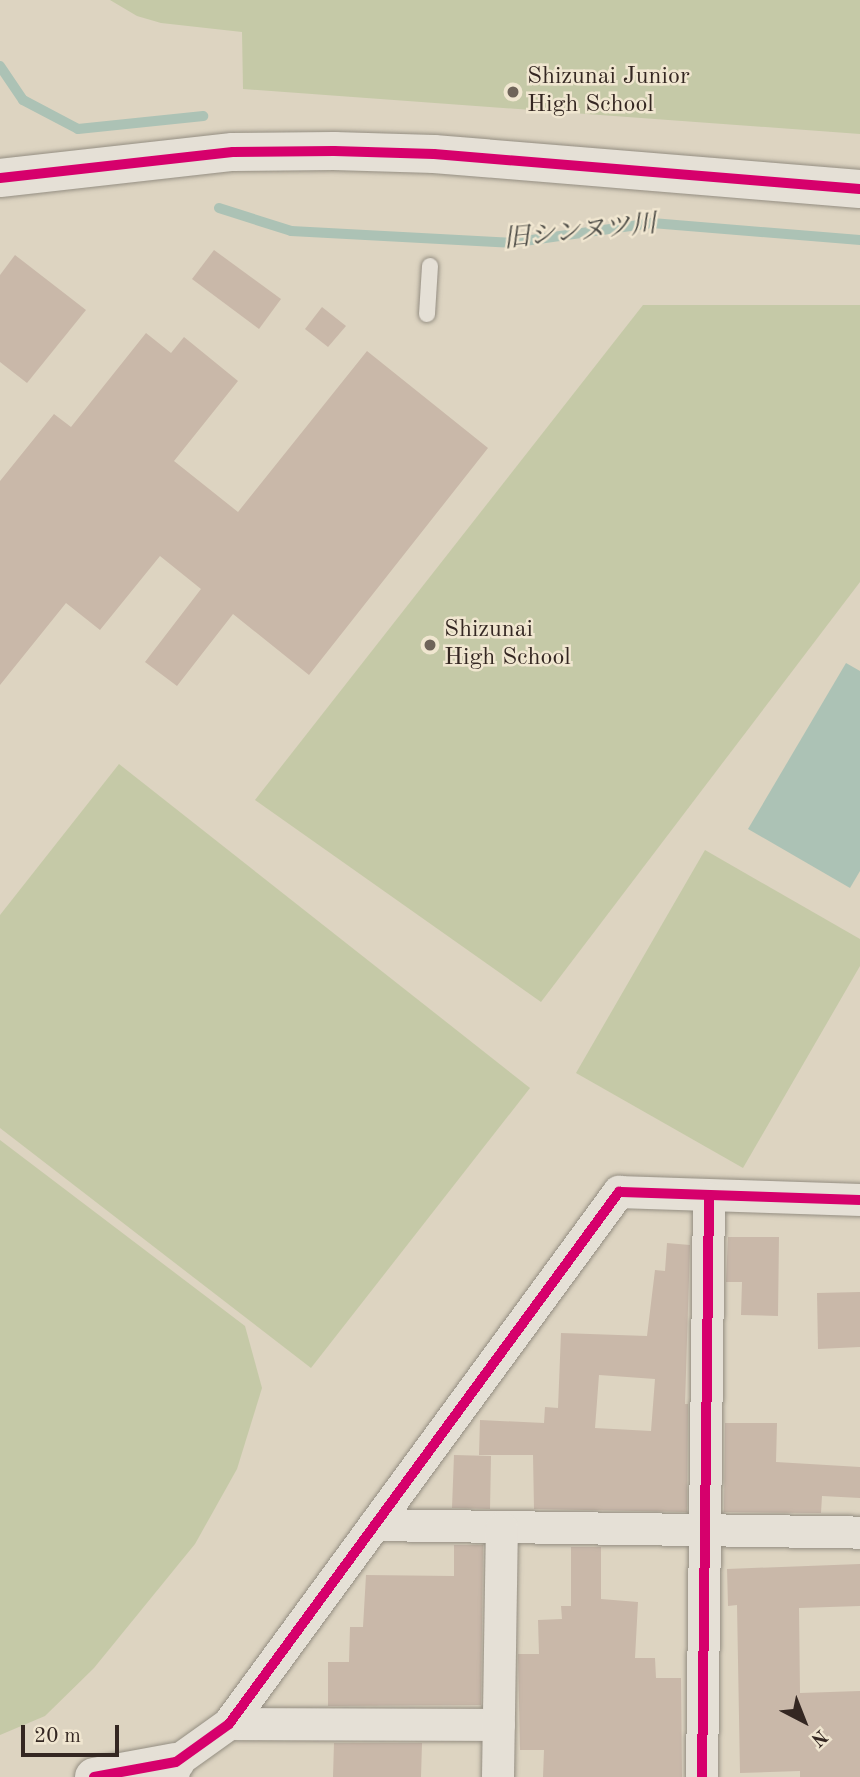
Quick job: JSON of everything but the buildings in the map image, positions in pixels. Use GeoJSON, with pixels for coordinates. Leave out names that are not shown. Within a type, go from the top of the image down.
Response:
{"type":"FeatureCollection","features":[{"type":"Feature","properties":{"kind":"street"},"geometry":{"type":"LineString","coordinates":[[0,178],[233,152],[334,151],[435,155],[860,189]]}},
{"type":"Feature","properties":{"kind":"street"},"geometry":{"type":"LineString","coordinates":[[94,1777],[175,1770],[229,1724],[619,1192],[709,1198],[860,1199]]}},
{"type":"Feature","properties":{"kind":"street"},"geometry":{"type":"LineString","coordinates":[[702,1777],[709,1198]]}},
{"type":"Feature","properties":{"kind":"street"},"geometry":{"type":"LineString","coordinates":[[375,1525],[860,1533]]}},
{"type":"Feature","properties":{"kind":"street"},"geometry":{"type":"LineString","coordinates":[[498,1777],[502,1528]]}},
{"type":"Feature","properties":{"kind":"street"},"geometry":{"type":"LineString","coordinates":[[229,1724],[499,1725]]}},
{"type":"Feature","properties":{"kind":"lane"},"geometry":{"type":"LineString","coordinates":[[427,314],[430,266]]}},
{"type":"Feature","properties":{"kind":"green space","name":"Shizunai Junior High School"},"geometry":{"type":"Polygon","coordinates":[[[110,0],[860,0],[860,134],[243,89],[242,32],[161,23],[137,16],[110,0]]]}},
{"type":"Feature","properties":{"kind":"green space"},"geometry":{"type":"Polygon","coordinates":[[[643,305],[860,305],[860,582],[541,1002],[255,800],[643,305]]]}},
{"type":"Feature","properties":{"kind":"green space"},"geometry":{"type":"Polygon","coordinates":[[[119,764],[530,1088],[311,1368],[0,1128],[0,915],[119,764]]]}},
{"type":"Feature","properties":{"kind":"green space"},"geometry":{"type":"Polygon","coordinates":[[[705,850],[860,939],[860,966],[743,1168],[576,1073],[705,850]]]}},
{"type":"Feature","properties":{"kind":"green space"},"geometry":{"type":"Polygon","coordinates":[[[0,1140],[245,1326],[262,1388],[237,1469],[195,1544],[94,1668],[45,1716],[0,1735],[0,1140]]]}},
{"type":"Feature","properties":{"kind":"shaded area"},"geometry":{"type":"Polygon","coordinates":[[[846,663],[860,671],[860,871],[850,888],[748,829],[846,663]]]}},
{"type":"Feature","properties":{"kind":"waterway"},"geometry":{"type":"LineString","coordinates":[[0,66],[23,100],[78,129],[203,116]]}},
{"type":"Feature","properties":{"kind":"waterway","name":"旧シンヌツ川"},"geometry":{"type":"LineString","coordinates":[[219,208],[291,231],[510,243],[652,223],[860,240]]}},
{"type":"Feature","properties":{"kind":"cycle path"},"geometry":{"type":"LineString","coordinates":[[0,178],[233,152],[334,151],[434,154],[860,189]]}},
{"type":"Feature","properties":{"kind":"cycle path"},"geometry":{"type":"LineString","coordinates":[[94,1777],[176,1762],[229,1724],[619,1192],[860,1200]]}},
{"type":"Feature","properties":{"kind":"cycle path"},"geometry":{"type":"LineString","coordinates":[[702,1777],[709,1198]]}},
{"type":"Feature","properties":{"kind":"place","name":"Shizunai Junior High School"},"geometry":{"type":"Point","coordinates":[513,92]}},
{"type":"Feature","properties":{"kind":"place","name":"Shizunai High School"},"geometry":{"type":"Point","coordinates":[430,645]}}]}
